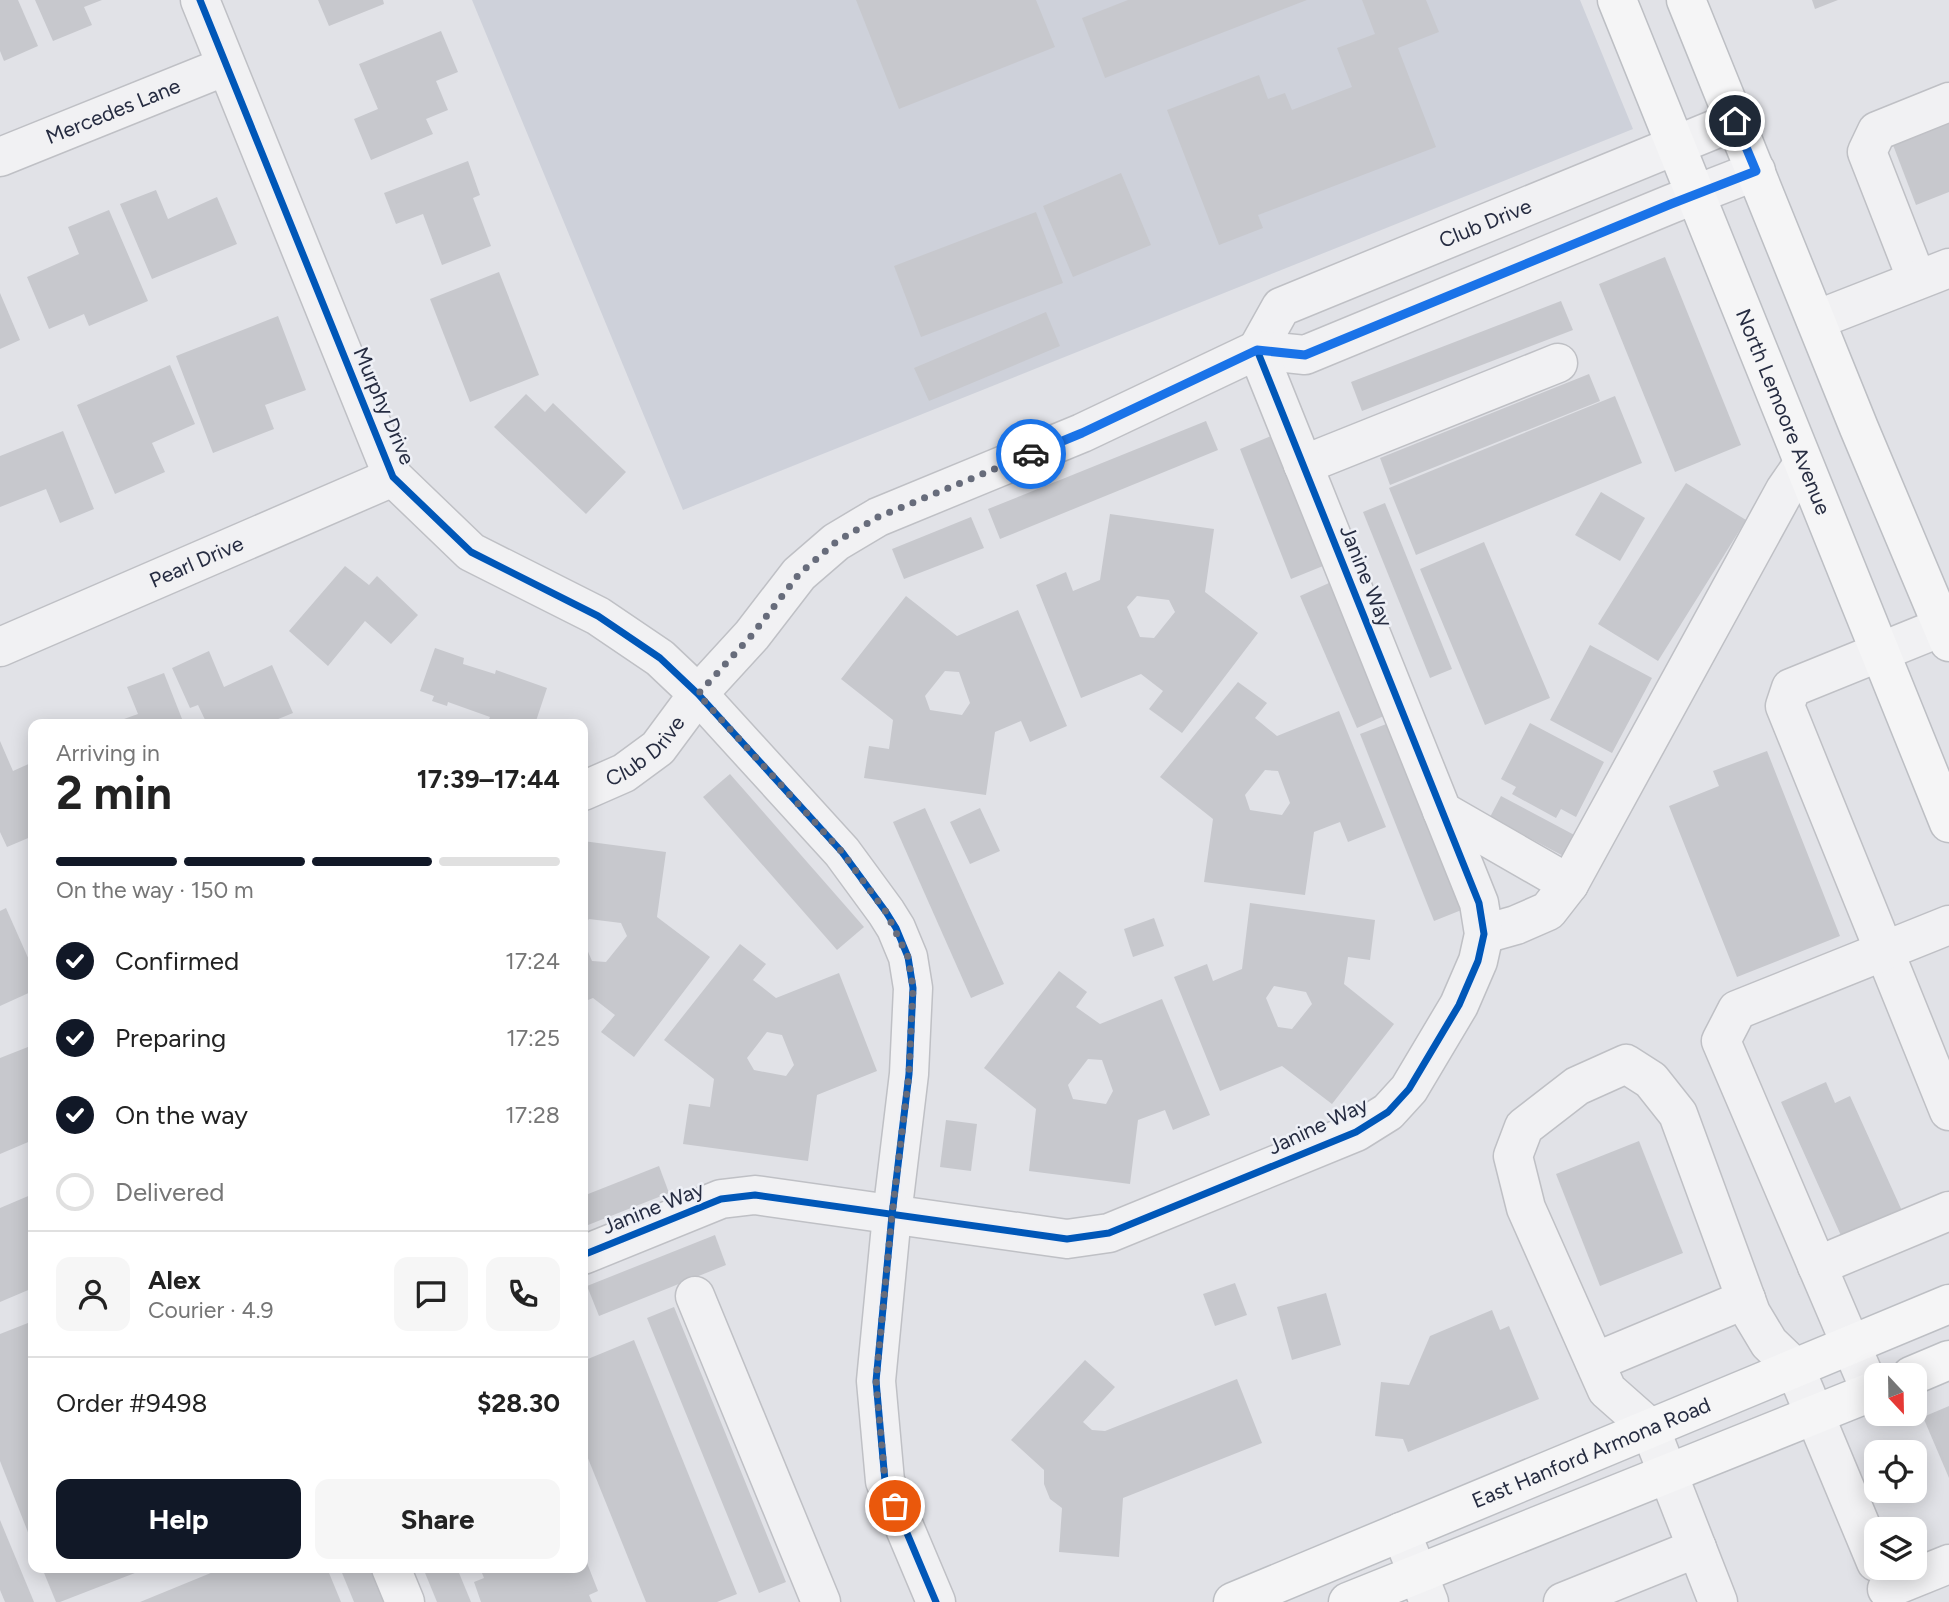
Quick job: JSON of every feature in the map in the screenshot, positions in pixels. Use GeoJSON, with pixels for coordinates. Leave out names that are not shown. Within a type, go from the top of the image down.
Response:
{"type":"FeatureCollection","features":[{"type":"Feature","properties":{"kind":"main road","name":"North Lemoore Avenue"},"geometry":{"type":"LineString","coordinates":[[1617,0],[1949,821]]}},
{"type":"Feature","properties":{"kind":"main road"},"geometry":{"type":"LineString","coordinates":[[1686,0],[1816,320],[1947,631]]}},
{"type":"Feature","properties":{"kind":"main road","name":"East Hanford Armona Road"},"geometry":{"type":"LineString","coordinates":[[1233,1602],[1949,1304]]}},
{"type":"Feature","properties":{"kind":"main road"},"geometry":{"type":"LineString","coordinates":[[1927,1369],[1949,1360]]}},
{"type":"Feature","properties":{"kind":"main road"},"geometry":{"type":"LineString","coordinates":[[1348,1602],[1424,1588],[1667,1474],[1864,1395]]}},
{"type":"Feature","properties":{"kind":"street","name":"Murphy Drive"},"geometry":{"type":"LineString","coordinates":[[200,0],[393,477],[471,552],[598,616],[660,658],[698,694],[842,852],[886,912],[908,957],[913,988],[909,1074],[876,1381],[885,1481],[936,1602]]}},
{"type":"Feature","properties":{"kind":"street","name":"Mercedes Lane"},"geometry":{"type":"LineString","coordinates":[[0,157],[226,66]]}},
{"type":"Feature","properties":{"kind":"street"},"geometry":{"type":"LineString","coordinates":[[1816,320],[1933,274],[1867,152],[1877,131],[1949,102]]}},
{"type":"Feature","properties":{"kind":"street","name":"Club Drive"},"geometry":{"type":"LineString","coordinates":[[588,789],[624,773],[657,748],[698,694],[752,635],[799,574],[836,542],[878,517],[1082,433],[1257,350],[1281,307],[1735,121]]}},
{"type":"Feature","properties":{"kind":"street"},"geometry":{"type":"LineString","coordinates":[[1257,350],[1305,355],[1756,171]]}},
{"type":"Feature","properties":{"kind":"street","name":"Janine Way"},"geometry":{"type":"LineString","coordinates":[[588,1253],[721,1199],[755,1195],[1067,1238],[1110,1233],[1356,1132],[1388,1112],[1409,1089],[1460,1005],[1478,961],[1484,934],[1479,903],[1257,350]]}},
{"type":"Feature","properties":{"kind":"street"},"geometry":{"type":"LineString","coordinates":[[1303,465],[1558,363]]}},
{"type":"Feature","properties":{"kind":"street"},"geometry":{"type":"LineString","coordinates":[[1484,934],[1516,925],[1548,911],[1569,884],[1785,490],[1803,464]]}},
{"type":"Feature","properties":{"kind":"street","name":"Pearl Drive"},"geometry":{"type":"LineString","coordinates":[[0,647],[393,477]]}},
{"type":"Feature","properties":{"kind":"street"},"geometry":{"type":"LineString","coordinates":[[1947,631],[1880,652],[1791,688],[1785,706],[1949,1111]]}},
{"type":"Feature","properties":{"kind":"street"},"geometry":{"type":"LineString","coordinates":[[1442,811],[1569,884]]}},
{"type":"Feature","properties":{"kind":"street"},"geometry":{"type":"LineString","coordinates":[[1864,1372],[1721,1041],[1737,1010],[1949,925]]}},
{"type":"Feature","properties":{"kind":"street"},"geometry":{"type":"LineString","coordinates":[[1718,1602],[1650,1428],[1607,1390],[1526,1208],[1513,1156],[1524,1127],[1577,1086],[1626,1064],[1651,1080],[1678,1114],[1751,1313],[1769,1343],[1796,1368],[1864,1534]]}},
{"type":"Feature","properties":{"kind":"street"},"geometry":{"type":"LineString","coordinates":[[1818,1266],[1949,1211]]}},
{"type":"Feature","properties":{"kind":"street"},"geometry":{"type":"LineString","coordinates":[[695,1296],[821,1602]]}},
{"type":"Feature","properties":{"kind":"street"},"geometry":{"type":"LineString","coordinates":[[1595,1362],[1746,1299]]}},
{"type":"Feature","properties":{"kind":"street"},"geometry":{"type":"LineString","coordinates":[[1401,1532],[1424,1588]]}},
{"type":"Feature","properties":{"kind":"street"},"geometry":{"type":"LineString","coordinates":[[1563,1602],[1697,1549]]}},
{"type":"Feature","properties":{"kind":"street"},"geometry":{"type":"LineString","coordinates":[[1927,1569],[1949,1564]]}},
{"type":"Feature","properties":{"kind":"street"},"geometry":{"type":"LineString","coordinates":[[393,1573],[405,1602]]}},
{"type":"Feature","properties":{"kind":"shaded area"},"geometry":{"type":"Polygon","coordinates":[[[472,0],[1580,0],[1633,129],[683,510],[472,0]]]}},
{"type":"Feature","properties":{"kind":"building"},"geometry":{"type":"Polygon","coordinates":[[[0,0],[18,0],[38,46],[4,61],[0,51],[0,0]]]}},
{"type":"Feature","properties":{"kind":"building"},"geometry":{"type":"Polygon","coordinates":[[[35,0],[102,0],[84,7],[92,25],[53,41],[35,0]]]}},
{"type":"Feature","properties":{"kind":"building"},"geometry":{"type":"Polygon","coordinates":[[[318,0],[383,0],[384,4],[329,26],[318,0]]]}},
{"type":"Feature","properties":{"kind":"building"},"geometry":{"type":"Polygon","coordinates":[[[856,0],[1036,0],[1055,47],[899,109],[856,0]]]}},
{"type":"Feature","properties":{"kind":"building"},"geometry":{"type":"Polygon","coordinates":[[[1128,0],[1307,0],[1105,78],[1082,18],[1128,0]]]}},
{"type":"Feature","properties":{"kind":"building"},"geometry":{"type":"Polygon","coordinates":[[[1362,0],[1426,0],[1439,32],[1398,48],[1436,147],[1258,215],[1263,228],[1219,245],[1167,110],[1259,75],[1268,99],[1285,93],[1292,110],[1352,87],[1337,48],[1375,34],[1362,0]]]}},
{"type":"Feature","properties":{"kind":"building"},"geometry":{"type":"Polygon","coordinates":[[[1812,0],[1838,0],[1815,9],[1812,0]]]}},
{"type":"Feature","properties":{"kind":"building"},"geometry":{"type":"Polygon","coordinates":[[[441,31],[458,72],[436,81],[448,110],[426,119],[433,134],[371,160],[354,119],[378,109],[359,64],[441,31]]]}},
{"type":"Feature","properties":{"kind":"building"},"geometry":{"type":"Polygon","coordinates":[[[1949,123],[1949,192],[1916,205],[1893,145],[1949,123]]]}},
{"type":"Feature","properties":{"kind":"building"},"geometry":{"type":"Polygon","coordinates":[[[468,161],[480,195],[473,198],[491,246],[442,265],[423,214],[396,224],[384,193],[468,161]]]}},
{"type":"Feature","properties":{"kind":"building"},"geometry":{"type":"Polygon","coordinates":[[[1121,173],[1151,245],[1073,277],[1043,206],[1121,173]]]}},
{"type":"Feature","properties":{"kind":"building"},"geometry":{"type":"Polygon","coordinates":[[[156,190],[168,219],[217,197],[237,244],[152,279],[120,204],[156,190]]]}},
{"type":"Feature","properties":{"kind":"building"},"geometry":{"type":"Polygon","coordinates":[[[109,210],[148,301],[89,326],[84,314],[49,329],[27,277],[79,254],[68,227],[109,210]]]}},
{"type":"Feature","properties":{"kind":"building"},"geometry":{"type":"Polygon","coordinates":[[[1036,212],[1063,283],[921,337],[894,266],[1036,212]]]}},
{"type":"Feature","properties":{"kind":"building"},"geometry":{"type":"Polygon","coordinates":[[[1665,257],[1741,445],[1675,472],[1599,284],[1665,257]]]}},
{"type":"Feature","properties":{"kind":"building"},"geometry":{"type":"Polygon","coordinates":[[[499,272],[539,375],[470,402],[430,299],[499,272]]]}},
{"type":"Feature","properties":{"kind":"building"},"geometry":{"type":"Polygon","coordinates":[[[0,293],[20,340],[0,349],[0,293]]]}},
{"type":"Feature","properties":{"kind":"building"},"geometry":{"type":"Polygon","coordinates":[[[1561,301],[1573,330],[1362,411],[1351,382],[1561,301]]]}},
{"type":"Feature","properties":{"kind":"building"},"geometry":{"type":"Polygon","coordinates":[[[1046,312],[1060,346],[929,401],[914,368],[1046,312]]]}},
{"type":"Feature","properties":{"kind":"building"},"geometry":{"type":"Polygon","coordinates":[[[278,316],[306,390],[265,405],[274,429],[213,453],[176,356],[278,316]]]}},
{"type":"Feature","properties":{"kind":"building"},"geometry":{"type":"Polygon","coordinates":[[[170,365],[195,424],[152,443],[165,472],[115,494],[77,405],[170,365]]]}},
{"type":"Feature","properties":{"kind":"building"},"geometry":{"type":"Polygon","coordinates":[[[1589,374],[1600,401],[1390,485],[1380,458],[1589,374]]]}},
{"type":"Feature","properties":{"kind":"building"},"geometry":{"type":"Polygon","coordinates":[[[526,394],[545,412],[553,403],[626,472],[586,514],[494,427],[526,394]]]}},
{"type":"Feature","properties":{"kind":"building"},"geometry":{"type":"Polygon","coordinates":[[[1615,396],[1642,463],[1416,555],[1389,488],[1615,396]]]}},
{"type":"Feature","properties":{"kind":"building"},"geometry":{"type":"Polygon","coordinates":[[[1206,421],[1218,450],[1000,539],[988,509],[1206,421]]]}},
{"type":"Feature","properties":{"kind":"building"},"geometry":{"type":"Polygon","coordinates":[[[63,431],[94,509],[60,523],[46,489],[0,507],[0,456],[63,431]]]}},
{"type":"Feature","properties":{"kind":"building"},"geometry":{"type":"Polygon","coordinates":[[[1271,436],[1323,566],[1291,579],[1240,449],[1271,436]]]}},
{"type":"Feature","properties":{"kind":"building"},"geometry":{"type":"Polygon","coordinates":[[[1686,483],[1746,520],[1658,661],[1598,624],[1686,483]]]}},
{"type":"Feature","properties":{"kind":"building"},"geometry":{"type":"Polygon","coordinates":[[[1601,492],[1645,518],[1620,561],[1575,535],[1601,492]]]}},
{"type":"Feature","properties":{"kind":"building"},"geometry":{"type":"Polygon","coordinates":[[[1385,503],[1452,669],[1430,678],[1363,512],[1385,503]]]}},
{"type":"Feature","properties":{"kind":"building"},"geometry":{"type":"Polygon","coordinates":[[[1110,514],[1214,529],[1205,592],[1258,633],[1182,733],[1149,709],[1163,691],[1141,674],[1081,698],[1036,585],[1066,572],[1073,591],[1100,580],[1110,514]],[[1137,596],[1127,607],[1140,637],[1154,638],[1175,612],[1169,600],[1137,596]]]}},
{"type":"Feature","properties":{"kind":"building"},"geometry":{"type":"Polygon","coordinates":[[[971,517],[984,548],[904,579],[892,549],[971,517]]]}},
{"type":"Feature","properties":{"kind":"building"},"geometry":{"type":"Polygon","coordinates":[[[1484,542],[1550,698],[1485,725],[1420,569],[1484,542]]]}},
{"type":"Feature","properties":{"kind":"building"},"geometry":{"type":"Polygon","coordinates":[[[345,566],[369,585],[377,576],[418,615],[391,644],[365,621],[328,666],[289,631],[345,566]]]}},
{"type":"Feature","properties":{"kind":"building"},"geometry":{"type":"Polygon","coordinates":[[[1329,583],[1386,715],[1357,728],[1300,596],[1329,583]]]}},
{"type":"Feature","properties":{"kind":"building"},"geometry":{"type":"Polygon","coordinates":[[[906,596],[957,636],[1018,610],[1067,726],[1030,742],[1021,721],[995,732],[986,795],[864,778],[869,746],[889,749],[893,720],[841,679],[906,596]],[[945,671],[925,696],[930,710],[962,715],[970,703],[959,672],[945,671]]]}},
{"type":"Feature","properties":{"kind":"building"},"geometry":{"type":"Polygon","coordinates":[[[1590,645],[1652,678],[1612,753],[1550,720],[1590,645]]]}},
{"type":"Feature","properties":{"kind":"building"},"geometry":{"type":"Polygon","coordinates":[[[435,648],[464,658],[463,664],[495,674],[496,670],[547,688],[537,719],[489,719],[490,717],[448,702],[447,706],[432,701],[434,696],[420,691],[435,648]]]}},
{"type":"Feature","properties":{"kind":"building"},"geometry":{"type":"Polygon","coordinates":[[[209,651],[224,687],[272,665],[293,713],[278,719],[205,719],[198,705],[190,708],[172,668],[209,651]]]}},
{"type":"Feature","properties":{"kind":"building"},"geometry":{"type":"Polygon","coordinates":[[[164,673],[182,719],[124,719],[138,714],[127,687],[164,673]]]}},
{"type":"Feature","properties":{"kind":"building"},"geometry":{"type":"Polygon","coordinates":[[[1238,682],[1267,703],[1255,718],[1277,736],[1339,711],[1386,827],[1348,842],[1340,822],[1314,832],[1305,895],[1204,882],[1213,819],[1160,777],[1238,682]],[[1265,770],[1245,795],[1250,810],[1282,815],[1290,803],[1278,771],[1265,770]]]}},
{"type":"Feature","properties":{"kind":"building"},"geometry":{"type":"Polygon","coordinates":[[[1389,723],[1464,909],[1434,921],[1360,734],[1389,723]]]}},
{"type":"Feature","properties":{"kind":"building"},"geometry":{"type":"Polygon","coordinates":[[[1530,723],[1604,762],[1576,817],[1561,809],[1556,818],[1512,794],[1516,787],[1501,779],[1530,723]]]}},
{"type":"Feature","properties":{"kind":"building"},"geometry":{"type":"Polygon","coordinates":[[[0,741],[13,771],[28,764],[28,838],[7,847],[0,832],[0,741]]]}},
{"type":"Feature","properties":{"kind":"building"},"geometry":{"type":"Polygon","coordinates":[[[1767,751],[1840,936],[1737,977],[1669,806],[1719,786],[1713,771],[1767,751]]]}},
{"type":"Feature","properties":{"kind":"building"},"geometry":{"type":"Polygon","coordinates":[[[730,774],[864,927],[837,950],[703,797],[730,774]]]}},
{"type":"Feature","properties":{"kind":"building"},"geometry":{"type":"Polygon","coordinates":[[[1501,796],[1580,838],[1569,859],[1490,817],[1501,796]]]}},
{"type":"Feature","properties":{"kind":"building"},"geometry":{"type":"Polygon","coordinates":[[[925,808],[1004,984],[971,998],[893,822],[925,808]]]}},
{"type":"Feature","properties":{"kind":"building"},"geometry":{"type":"Polygon","coordinates":[[[980,808],[1000,851],[970,864],[950,822],[980,808]]]}},
{"type":"Feature","properties":{"kind":"building"},"geometry":{"type":"Polygon","coordinates":[[[588,842],[666,852],[657,917],[710,957],[634,1057],[601,1032],[615,1015],[593,998],[588,1000],[588,952],[592,961],[606,962],[627,936],[621,923],[589,919],[588,842]]]}},
{"type":"Feature","properties":{"kind":"building"},"geometry":{"type":"Polygon","coordinates":[[[1250,903],[1375,920],[1370,960],[1348,957],[1344,984],[1394,1024],[1332,1104],[1282,1066],[1220,1091],[1174,977],[1207,964],[1213,981],[1242,969],[1250,903]],[[1274,986],[1266,998],[1278,1027],[1292,1029],[1312,1004],[1306,992],[1274,986]]]}},
{"type":"Feature","properties":{"kind":"building"},"geometry":{"type":"Polygon","coordinates":[[[6,908],[28,958],[28,993],[0,1006],[0,911],[6,908]]]}},
{"type":"Feature","properties":{"kind":"building"},"geometry":{"type":"Polygon","coordinates":[[[1154,918],[1164,946],[1133,957],[1124,929],[1154,918]]]}},
{"type":"Feature","properties":{"kind":"building"},"geometry":{"type":"Polygon","coordinates":[[[740,944],[766,964],[753,980],[776,998],[839,973],[877,1071],[817,1095],[808,1161],[683,1144],[689,1104],[710,1107],[714,1079],[664,1040],[740,944]],[[767,1032],[747,1058],[754,1070],[786,1076],[794,1065],[782,1035],[767,1032]]]}},
{"type":"Feature","properties":{"kind":"building"},"geometry":{"type":"Polygon","coordinates":[[[1059,971],[1087,992],[1076,1007],[1100,1024],[1162,999],[1210,1115],[1173,1130],[1165,1110],[1138,1120],[1130,1184],[1029,1171],[1036,1109],[984,1068],[1059,971]],[[1088,1059],[1068,1085],[1073,1099],[1106,1104],[1113,1091],[1102,1060],[1088,1059]]]}},
{"type":"Feature","properties":{"kind":"building"},"geometry":{"type":"Polygon","coordinates":[[[28,1047],[28,1142],[0,1154],[0,1058],[28,1047]]]}},
{"type":"Feature","properties":{"kind":"building"},"geometry":{"type":"Polygon","coordinates":[[[1826,1082],[1835,1103],[1850,1096],[1903,1213],[1843,1240],[1781,1102],[1826,1082]]]}},
{"type":"Feature","properties":{"kind":"building"},"geometry":{"type":"Polygon","coordinates":[[[946,1120],[977,1124],[971,1171],[940,1167],[946,1120]]]}},
{"type":"Feature","properties":{"kind":"building"},"geometry":{"type":"Polygon","coordinates":[[[1639,1141],[1683,1253],[1600,1286],[1556,1174],[1639,1141]]]}},
{"type":"Feature","properties":{"kind":"building"},"geometry":{"type":"Polygon","coordinates":[[[659,1166],[669,1193],[588,1225],[588,1194],[659,1166]]]}},
{"type":"Feature","properties":{"kind":"building"},"geometry":{"type":"Polygon","coordinates":[[[28,1196],[28,1290],[0,1302],[0,1208],[28,1196]]]}},
{"type":"Feature","properties":{"kind":"building"},"geometry":{"type":"Polygon","coordinates":[[[715,1235],[726,1265],[599,1316],[588,1286],[715,1235]]]}},
{"type":"Feature","properties":{"kind":"building"},"geometry":{"type":"Polygon","coordinates":[[[1235,1283],[1247,1315],[1215,1326],[1203,1294],[1235,1283]]]}},
{"type":"Feature","properties":{"kind":"building"},"geometry":{"type":"Polygon","coordinates":[[[1326,1293],[1341,1345],[1292,1360],[1277,1307],[1326,1293]]]}},
{"type":"Feature","properties":{"kind":"building"},"geometry":{"type":"Polygon","coordinates":[[[674,1307],[786,1582],[759,1593],[647,1318],[674,1307]]]}},
{"type":"Feature","properties":{"kind":"building"},"geometry":{"type":"Polygon","coordinates":[[[1492,1310],[1500,1330],[1509,1326],[1539,1399],[1408,1452],[1403,1439],[1375,1436],[1381,1382],[1409,1385],[1430,1336],[1492,1310]]]}},
{"type":"Feature","properties":{"kind":"building"},"geometry":{"type":"Polygon","coordinates":[[[28,1323],[28,1532],[0,1461],[0,1334],[28,1323]]]}},
{"type":"Feature","properties":{"kind":"building"},"geometry":{"type":"Polygon","coordinates":[[[634,1340],[737,1594],[717,1602],[646,1602],[588,1458],[588,1359],[634,1340]]]}},
{"type":"Feature","properties":{"kind":"building"},"geometry":{"type":"Polygon","coordinates":[[[1085,1360],[1115,1387],[1083,1422],[1092,1430],[1105,1431],[1237,1379],[1262,1443],[1123,1498],[1119,1557],[1059,1552],[1062,1508],[1050,1499],[1044,1484],[1044,1470],[1011,1440],[1085,1360]]]}},
{"type":"Feature","properties":{"kind":"building"},"geometry":{"type":"Polygon","coordinates":[[[1949,1406],[1949,1478],[1927,1426],[1927,1415],[1949,1406]]]}},
{"type":"Feature","properties":{"kind":"building"},"geometry":{"type":"Polygon","coordinates":[[[0,1520],[34,1602],[5,1602],[0,1590],[0,1520]]]}},
{"type":"Feature","properties":{"kind":"building"},"geometry":{"type":"Polygon","coordinates":[[[588,1566],[598,1591],[589,1595],[592,1602],[481,1602],[474,1582],[484,1578],[482,1573],[588,1573],[588,1566]]]}},
{"type":"Feature","properties":{"kind":"building"},"geometry":{"type":"Polygon","coordinates":[[[44,1573],[135,1573],[60,1602],[56,1602],[44,1573]]]}},
{"type":"Feature","properties":{"kind":"building"},"geometry":{"type":"Polygon","coordinates":[[[211,1573],[329,1573],[341,1602],[140,1602],[211,1573]]]}},
{"type":"Feature","properties":{"kind":"building"},"geometry":{"type":"Polygon","coordinates":[[[342,1573],[372,1573],[384,1602],[354,1602],[342,1573]]]}},
{"type":"Feature","properties":{"kind":"building"},"geometry":{"type":"Polygon","coordinates":[[[425,1573],[459,1573],[471,1602],[437,1602],[425,1573]]]}},
{"type":"Feature","properties":{"kind":"cycle path"},"geometry":{"type":"LineString","coordinates":[[200,0],[393,477],[471,552],[598,616],[660,658],[698,694],[842,852],[896,928],[908,957],[913,988],[909,1074],[876,1381],[885,1481],[936,1602]]}},
{"type":"Feature","properties":{"kind":"cycle path"},"geometry":{"type":"LineString","coordinates":[[588,1253],[721,1199],[755,1195],[1067,1239],[1109,1233],[1356,1132],[1388,1112],[1409,1089],[1459,1005],[1478,961],[1484,934],[1479,903],[1257,350]]}},
{"type":"Feature","properties":{"kind":"way so far"},"geometry":{"type":"LineString","coordinates":[[895,1506],[885,1481],[876,1381],[909,1074],[913,988],[908,957],[886,912],[842,852],[698,694],[752,635],[799,574],[836,542],[878,517],[1031,454]]}},
{"type":"Feature","properties":{"kind":"route"},"geometry":{"type":"LineString","coordinates":[[1031,454],[1082,433],[1257,350],[1305,355],[1756,171],[1735,121]]}}]}
